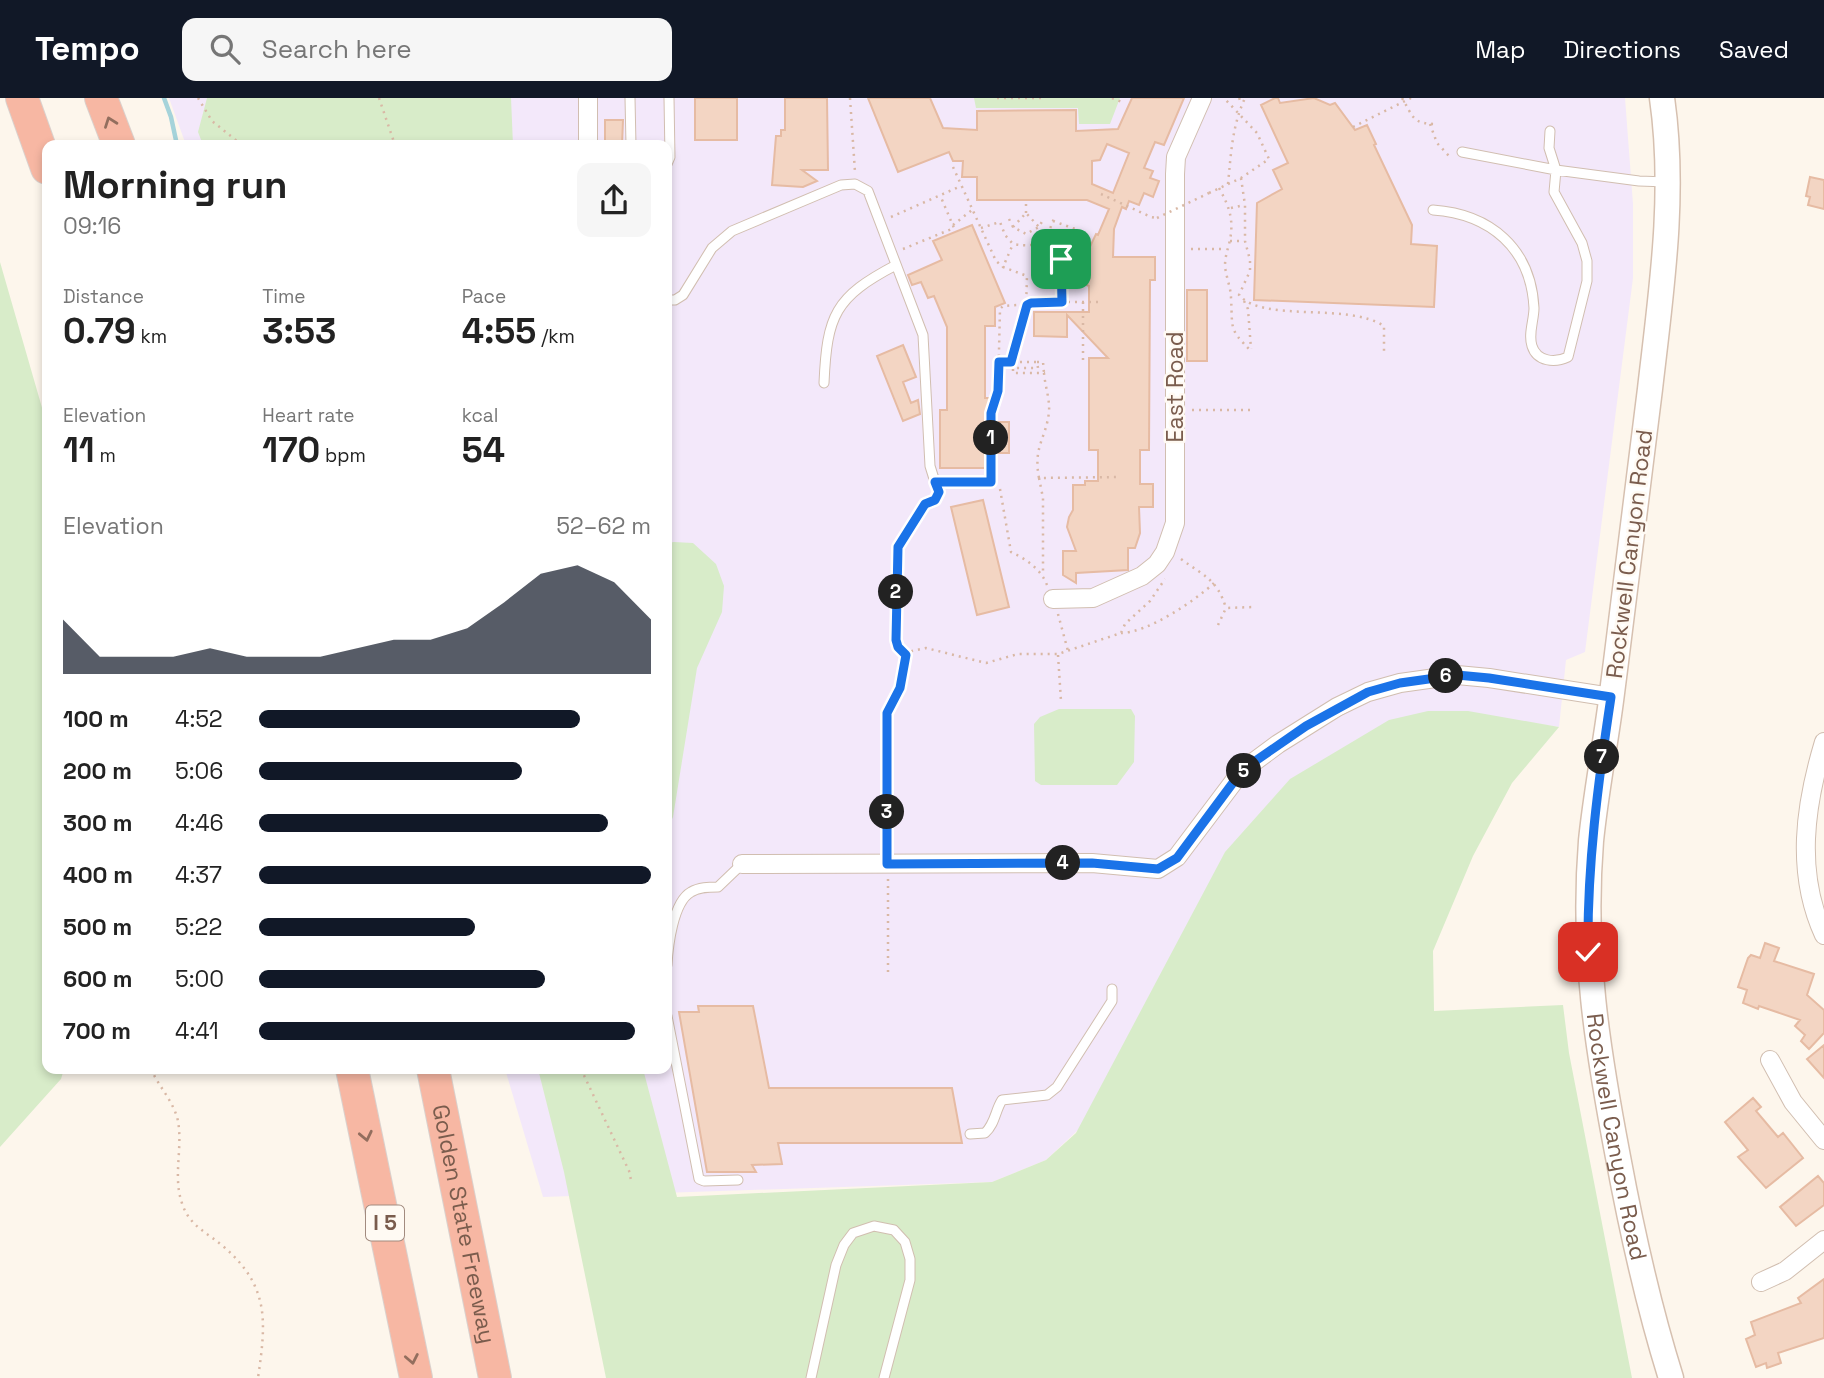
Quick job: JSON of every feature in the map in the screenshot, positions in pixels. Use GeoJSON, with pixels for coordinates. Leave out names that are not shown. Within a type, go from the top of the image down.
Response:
{"type":"FeatureCollection","features":[{"type":"Feature","properties":{"kind":"highway"},"geometry":{"type":"LineString","coordinates":[[22,98],[42,154]]}},
{"type":"Feature","properties":{"kind":"highway"},"geometry":{"type":"LineString","coordinates":[[101,98],[117,140]]}},
{"type":"Feature","properties":{"kind":"highway","name":"I 5"},"geometry":{"type":"LineString","coordinates":[[353,1074],[416,1378]]}},
{"type":"Feature","properties":{"kind":"highway","name":"Golden State Freeway"},"geometry":{"type":"LineString","coordinates":[[434,1074],[495,1378]]}},
{"type":"Feature","properties":{"kind":"street"},"geometry":{"type":"LineString","coordinates":[[587,98],[588,140]]}},
{"type":"Feature","properties":{"kind":"street","name":"East Road"},"geometry":{"type":"LineString","coordinates":[[1053,599],[1093,598],[1142,576],[1171,554],[1175,523],[1176,158],[1202,98]]}},
{"type":"Feature","properties":{"kind":"street","name":"Rockwell Canyon Road"},"geometry":{"type":"LineString","coordinates":[[1662,98],[1667,182],[1663,282],[1596,797],[1588,895],[1591,994],[1599,1058],[1634,1241],[1655,1329],[1671,1378]]}},
{"type":"Feature","properties":{"kind":"street"},"geometry":{"type":"LineString","coordinates":[[742,864],[1092,863],[1158,869],[1177,858],[1232,784],[1251,764],[1327,713],[1368,692],[1400,683],[1457,675],[1611,697]]}},
{"type":"Feature","properties":{"kind":"street"},"geometry":{"type":"LineString","coordinates":[[1824,742],[1813,778],[1804,850],[1811,898],[1824,935]]}},
{"type":"Feature","properties":{"kind":"street"},"geometry":{"type":"LineString","coordinates":[[1770,1060],[1793,1102],[1824,1140]]}},
{"type":"Feature","properties":{"kind":"street"},"geometry":{"type":"LineString","coordinates":[[1760,1282],[1786,1271],[1824,1240]]}},
{"type":"Feature","properties":{"kind":"lane"},"geometry":{"type":"LineString","coordinates":[[630,98],[631,140]]}},
{"type":"Feature","properties":{"kind":"lane"},"geometry":{"type":"LineString","coordinates":[[668,140],[669,98]]}},
{"type":"Feature","properties":{"kind":"lane"},"geometry":{"type":"LineString","coordinates":[[1433,210],[1451,211],[1479,220],[1505,238],[1522,259],[1531,287],[1534,310],[1531,339],[1533,348],[1539,356],[1549,361],[1568,357],[1587,281],[1587,261],[1582,243],[1554,192],[1556,170],[1549,148],[1550,131]]}},
{"type":"Feature","properties":{"kind":"lane"},"geometry":{"type":"LineString","coordinates":[[1462,152],[1556,170],[1667,182]]}},
{"type":"Feature","properties":{"kind":"lane"},"geometry":{"type":"LineString","coordinates":[[672,300],[683,295],[712,248],[732,231],[841,186],[855,184],[868,191],[923,335],[930,466],[935,482]]}},
{"type":"Feature","properties":{"kind":"lane"},"geometry":{"type":"LineString","coordinates":[[824,383],[826,340],[834,319],[849,295],[867,280],[896,265]]}},
{"type":"Feature","properties":{"kind":"lane"},"geometry":{"type":"LineString","coordinates":[[672,932],[683,900],[690,892],[703,887],[718,887],[742,864]]}},
{"type":"Feature","properties":{"kind":"lane"},"geometry":{"type":"LineString","coordinates":[[970,1134],[985,1133],[993,1126],[995,1111],[1002,1100],[1047,1095],[1057,1087],[1112,1001],[1112,989]]}},
{"type":"Feature","properties":{"kind":"lane"},"geometry":{"type":"LineString","coordinates":[[672,1041],[699,1178],[704,1181],[738,1180]]}},
{"type":"Feature","properties":{"kind":"lane"},"geometry":{"type":"LineString","coordinates":[[811,1378],[836,1265],[844,1245],[853,1233],[874,1226],[894,1230],[905,1242],[911,1259],[911,1280],[884,1378]]}},
{"type":"Feature","properties":{"kind":"path"},"geometry":{"type":"LineString","coordinates":[[198,98],[212,121],[236,140]]}},
{"type":"Feature","properties":{"kind":"path"},"geometry":{"type":"LineString","coordinates":[[379,98],[393,140]]}},
{"type":"Feature","properties":{"kind":"path"},"geometry":{"type":"LineString","coordinates":[[850,98],[855,184]]}},
{"type":"Feature","properties":{"kind":"path"},"geometry":{"type":"LineString","coordinates":[[997,98],[1046,98]]}},
{"type":"Feature","properties":{"kind":"path"},"geometry":{"type":"LineString","coordinates":[[1112,98],[1124,103]]}},
{"type":"Feature","properties":{"kind":"path"},"geometry":{"type":"LineString","coordinates":[[1101,194],[1157,218],[1241,178],[1269,159],[1257,133],[1224,98]]}},
{"type":"Feature","properties":{"kind":"path"},"geometry":{"type":"LineString","coordinates":[[1239,98],[1242,104]]}},
{"type":"Feature","properties":{"kind":"path"},"geometry":{"type":"LineString","coordinates":[[1228,184],[1232,137],[1238,112],[1245,98]]}},
{"type":"Feature","properties":{"kind":"path"},"geometry":{"type":"LineString","coordinates":[[1353,127],[1411,98]]}},
{"type":"Feature","properties":{"kind":"path"},"geometry":{"type":"LineString","coordinates":[[1403,100],[1413,118],[1421,124],[1438,124]]}},
{"type":"Feature","properties":{"kind":"path"},"geometry":{"type":"LineString","coordinates":[[1430,124],[1437,143],[1449,156]]}},
{"type":"Feature","properties":{"kind":"path"},"geometry":{"type":"LineString","coordinates":[[953,167],[996,261],[1003,267],[1027,275],[1027,305],[1011,362]]}},
{"type":"Feature","properties":{"kind":"path"},"geometry":{"type":"LineString","coordinates":[[1239,295],[1250,271],[1245,242],[1245,205],[1241,178]]}},
{"type":"Feature","properties":{"kind":"path"},"geometry":{"type":"LineString","coordinates":[[890,220],[891,217],[961,186]]}},
{"type":"Feature","properties":{"kind":"path"},"geometry":{"type":"LineString","coordinates":[[1219,188],[1231,208],[1230,241],[1226,249],[1225,267],[1231,296],[1231,324],[1234,334],[1251,351],[1248,309],[1239,295]]}},
{"type":"Feature","properties":{"kind":"path"},"geometry":{"type":"LineString","coordinates":[[940,195],[953,225]]}},
{"type":"Feature","properties":{"kind":"path"},"geometry":{"type":"LineString","coordinates":[[1026,200],[1026,213],[1040,226],[1050,229]]}},
{"type":"Feature","properties":{"kind":"path"},"geometry":{"type":"LineString","coordinates":[[1231,208],[1245,205]]}},
{"type":"Feature","properties":{"kind":"path"},"geometry":{"type":"LineString","coordinates":[[898,240],[902,250],[954,228],[953,225],[972,210]]}},
{"type":"Feature","properties":{"kind":"path"},"geometry":{"type":"LineString","coordinates":[[1002,229],[1026,213]]}},
{"type":"Feature","properties":{"kind":"path"},"geometry":{"type":"LineString","coordinates":[[981,228],[1000,222],[1013,244],[1026,246],[1039,243],[1050,229],[1055,215]]}},
{"type":"Feature","properties":{"kind":"path"},"geometry":{"type":"LineString","coordinates":[[1026,234],[1040,226],[1044,218]]}},
{"type":"Feature","properties":{"kind":"path"},"geometry":{"type":"LineString","coordinates":[[1053,221],[1078,230]]}},
{"type":"Feature","properties":{"kind":"path"},"geometry":{"type":"LineString","coordinates":[[1011,224],[1026,234]]}},
{"type":"Feature","properties":{"kind":"path"},"geometry":{"type":"LineString","coordinates":[[1026,234],[1026,246]]}},
{"type":"Feature","properties":{"kind":"path"},"geometry":{"type":"LineString","coordinates":[[1230,241],[1245,242]]}},
{"type":"Feature","properties":{"kind":"path"},"geometry":{"type":"LineString","coordinates":[[1039,243],[1051,267]]}},
{"type":"Feature","properties":{"kind":"path"},"geometry":{"type":"LineString","coordinates":[[1003,267],[1013,244]]}},
{"type":"Feature","properties":{"kind":"path"},"geometry":{"type":"LineString","coordinates":[[1176,248],[1226,249]]}},
{"type":"Feature","properties":{"kind":"path"},"geometry":{"type":"LineString","coordinates":[[1061,259],[1062,302]]}},
{"type":"Feature","properties":{"kind":"path"},"geometry":{"type":"LineString","coordinates":[[1231,296],[1239,295]]}},
{"type":"Feature","properties":{"kind":"path"},"geometry":{"type":"LineString","coordinates":[[1244,301],[1284,310],[1368,318],[1384,327],[1384,351]]}},
{"type":"Feature","properties":{"kind":"path"},"geometry":{"type":"LineString","coordinates":[[1083,302],[1083,362]]}},
{"type":"Feature","properties":{"kind":"path"},"geometry":{"type":"LineString","coordinates":[[991,482],[991,413],[998,391],[1000,309],[1003,306],[1031,303],[1099,302]]}},
{"type":"Feature","properties":{"kind":"path"},"geometry":{"type":"LineString","coordinates":[[999,362],[1044,362],[1049,401],[1048,416],[1037,451],[1043,498],[1044,575],[1053,599]]}},
{"type":"Feature","properties":{"kind":"path"},"geometry":{"type":"LineString","coordinates":[[1037,362],[1038,368],[1013,368],[1013,373],[1044,373]]}},
{"type":"Feature","properties":{"kind":"path"},"geometry":{"type":"LineString","coordinates":[[1175,410],[1251,410]]}},
{"type":"Feature","properties":{"kind":"path"},"geometry":{"type":"LineString","coordinates":[[1039,478],[1120,477]]}},
{"type":"Feature","properties":{"kind":"path"},"geometry":{"type":"LineString","coordinates":[[906,655],[898,647],[896,640],[898,547],[925,504],[935,500],[939,492],[935,482],[991,482],[1000,489],[1011,552],[1024,558],[1044,575]]}},
{"type":"Feature","properties":{"kind":"path"},"geometry":{"type":"LineString","coordinates":[[1171,554],[1220,589],[1226,608],[1219,625]]}},
{"type":"Feature","properties":{"kind":"path"},"geometry":{"type":"LineString","coordinates":[[1121,633],[1125,624],[1150,601],[1172,570],[1171,554]]}},
{"type":"Feature","properties":{"kind":"path"},"geometry":{"type":"LineString","coordinates":[[888,974],[887,713],[900,688],[906,655],[926,648],[986,663],[1018,654],[1069,652],[1121,633],[1132,633],[1203,594],[1214,583]]}},
{"type":"Feature","properties":{"kind":"path"},"geometry":{"type":"LineString","coordinates":[[1226,608],[1253,607]]}},
{"type":"Feature","properties":{"kind":"path"},"geometry":{"type":"LineString","coordinates":[[1062,629],[1069,652]]}},
{"type":"Feature","properties":{"kind":"path"},"geometry":{"type":"LineString","coordinates":[[1058,654],[1061,701]]}},
{"type":"Feature","properties":{"kind":"path"},"geometry":{"type":"LineString","coordinates":[[153,1074],[177,1121],[178,1194],[184,1209],[192,1222],[223,1246],[242,1266],[261,1296],[263,1322],[258,1378]]}},
{"type":"Feature","properties":{"kind":"path"},"geometry":{"type":"LineString","coordinates":[[583,1074],[630,1173],[631,1182]]}},
{"type":"Feature","properties":{"kind":"shaded area"},"geometry":{"type":"Polygon","coordinates":[[[169,98],[1625,98],[1633,204],[1633,278],[1585,652],[1566,660],[1559,727],[1515,720],[1046,1160],[992,1182],[543,1197],[506,1074],[672,1074],[672,140],[184,140],[169,98]]]}},
{"type":"Feature","properties":{"kind":"green space"},"geometry":{"type":"Polygon","coordinates":[[[207,98],[511,98],[513,140],[201,140],[198,132],[207,98]]]}},
{"type":"Feature","properties":{"kind":"green space"},"geometry":{"type":"Polygon","coordinates":[[[974,98],[1120,98],[1110,124],[1079,124],[1078,108],[976,108],[974,98]]]}},
{"type":"Feature","properties":{"kind":"green space"},"geometry":{"type":"Polygon","coordinates":[[[0,262],[42,408],[42,1074],[62,1074],[61,1079],[0,1147],[0,262]]]}},
{"type":"Feature","properties":{"kind":"green space"},"geometry":{"type":"Polygon","coordinates":[[[672,542],[693,543],[716,564],[724,586],[722,612],[697,668],[672,819],[672,542]]]}},
{"type":"Feature","properties":{"kind":"green space"},"geometry":{"type":"Polygon","coordinates":[[[1059,709],[1131,709],[1135,716],[1134,762],[1117,785],[1041,785],[1035,781],[1034,724],[1040,717],[1059,709]]]}},
{"type":"Feature","properties":{"kind":"green space"},"geometry":{"type":"Polygon","coordinates":[[[1428,711],[1468,711],[1559,727],[1512,783],[1473,856],[1433,951],[1434,1011],[1563,1005],[1569,1053],[1632,1378],[606,1378],[564,1172],[539,1074],[644,1074],[677,1197],[992,1182],[1046,1160],[1076,1133],[1225,852],[1290,779],[1389,720],[1428,711]]]}},
{"type":"Feature","properties":{"kind":"building"},"geometry":{"type":"Polygon","coordinates":[[[695,98],[737,98],[737,140],[695,140],[695,98]]]}},
{"type":"Feature","properties":{"kind":"building"},"geometry":{"type":"Polygon","coordinates":[[[785,98],[827,98],[828,170],[802,170],[817,181],[803,187],[772,185],[776,136],[781,136],[781,130],[785,130],[785,98]]]}},
{"type":"Feature","properties":{"kind":"building"},"geometry":{"type":"Polygon","coordinates":[[[868,98],[930,98],[943,128],[977,130],[977,111],[1076,110],[1076,131],[1118,129],[1132,98],[1184,98],[1164,145],[1155,142],[1144,168],[1153,171],[1150,178],[1159,181],[1153,197],[1144,193],[1139,205],[1129,201],[1126,209],[1122,207],[1114,229],[1113,257],[1155,257],[1155,280],[1150,280],[1149,450],[1140,450],[1140,484],[1153,484],[1153,507],[1139,507],[1140,533],[1135,548],[1128,548],[1128,570],[1076,573],[1076,583],[1063,575],[1063,551],[1076,551],[1067,527],[1073,510],[1073,485],[1098,481],[1098,450],[1089,450],[1089,358],[1108,358],[1067,315],[1067,337],[1034,336],[1034,312],[1089,312],[1089,286],[1072,279],[1078,264],[1096,234],[1098,235],[1109,209],[1087,200],[977,200],[977,177],[962,177],[963,161],[953,161],[949,152],[898,172],[868,98]],[[1107,144],[1100,160],[1092,161],[1092,184],[1113,193],[1129,153],[1107,144]]]}},
{"type":"Feature","properties":{"kind":"building"},"geometry":{"type":"Polygon","coordinates":[[[1278,98],[1280,103],[1314,98],[1330,105],[1335,103],[1355,130],[1367,125],[1412,225],[1411,244],[1437,246],[1434,307],[1254,300],[1257,203],[1282,189],[1273,170],[1288,163],[1261,105],[1278,98]]]}},
{"type":"Feature","properties":{"kind":"building"},"geometry":{"type":"Polygon","coordinates":[[[605,120],[623,120],[622,140],[605,140],[605,120]]]}},
{"type":"Feature","properties":{"kind":"building"},"geometry":{"type":"Polygon","coordinates":[[[1810,177],[1824,180],[1824,209],[1808,205],[1810,197],[1806,196],[1810,177]]]}},
{"type":"Feature","properties":{"kind":"building"},"geometry":{"type":"Polygon","coordinates":[[[972,225],[1005,303],[995,307],[995,326],[985,326],[985,398],[991,398],[991,422],[1009,422],[1009,453],[985,453],[985,468],[940,468],[940,410],[947,410],[947,327],[934,296],[928,298],[921,282],[912,285],[908,275],[942,260],[933,241],[972,225]]]}},
{"type":"Feature","properties":{"kind":"building"},"geometry":{"type":"Polygon","coordinates":[[[1187,290],[1207,290],[1207,361],[1187,361],[1187,290]]]}},
{"type":"Feature","properties":{"kind":"building"},"geometry":{"type":"Polygon","coordinates":[[[903,345],[916,377],[903,382],[911,403],[918,400],[920,414],[903,421],[877,356],[903,345]]]}},
{"type":"Feature","properties":{"kind":"building"},"geometry":{"type":"Polygon","coordinates":[[[983,500],[1009,607],[977,615],[951,507],[983,500]]]}},
{"type":"Feature","properties":{"kind":"building"},"geometry":{"type":"Polygon","coordinates":[[[1765,943],[1779,948],[1774,961],[1814,974],[1807,995],[1824,1010],[1824,1033],[1809,1049],[1801,1041],[1805,1035],[1795,1026],[1800,1020],[1743,1003],[1747,990],[1738,987],[1748,958],[1751,955],[1760,958],[1765,943]]]}},
{"type":"Feature","properties":{"kind":"building"},"geometry":{"type":"Polygon","coordinates":[[[698,1006],[753,1006],[769,1088],[952,1088],[962,1143],[778,1143],[782,1164],[752,1165],[756,1172],[707,1172],[679,1012],[699,1012],[698,1006]]]}},
{"type":"Feature","properties":{"kind":"building"},"geometry":{"type":"Polygon","coordinates":[[[1824,1045],[1824,1078],[1807,1059],[1824,1045]]]}},
{"type":"Feature","properties":{"kind":"building"},"geometry":{"type":"Polygon","coordinates":[[[1753,1098],[1761,1107],[1756,1111],[1778,1137],[1783,1133],[1803,1158],[1766,1188],[1738,1157],[1748,1150],[1725,1122],[1753,1098]]]}},
{"type":"Feature","properties":{"kind":"building"},"geometry":{"type":"Polygon","coordinates":[[[1818,1176],[1824,1183],[1824,1205],[1796,1226],[1780,1207],[1818,1176]]]}},
{"type":"Feature","properties":{"kind":"building"},"geometry":{"type":"Polygon","coordinates":[[[1824,1279],[1824,1338],[1778,1353],[1781,1363],[1767,1368],[1766,1363],[1756,1367],[1746,1339],[1755,1335],[1751,1322],[1801,1303],[1798,1298],[1824,1279]]]}},
{"type":"Feature","properties":{"kind":"waterway"},"geometry":{"type":"LineString","coordinates":[[164,98],[176,140]]}},
{"type":"Feature","properties":{"kind":"route"},"geometry":{"type":"LineString","coordinates":[[1061,259],[1062,302],[1027,305],[1011,362],[999,362],[998,391],[991,413],[991,482],[935,482],[939,492],[935,500],[925,504],[898,547],[896,640],[898,647],[906,655],[900,688],[887,713],[887,864],[1092,863],[1158,869],[1177,858],[1238,776],[1251,764],[1337,707],[1368,692],[1400,683],[1457,675],[1489,678],[1611,697],[1591,839],[1588,952]]}}]}
